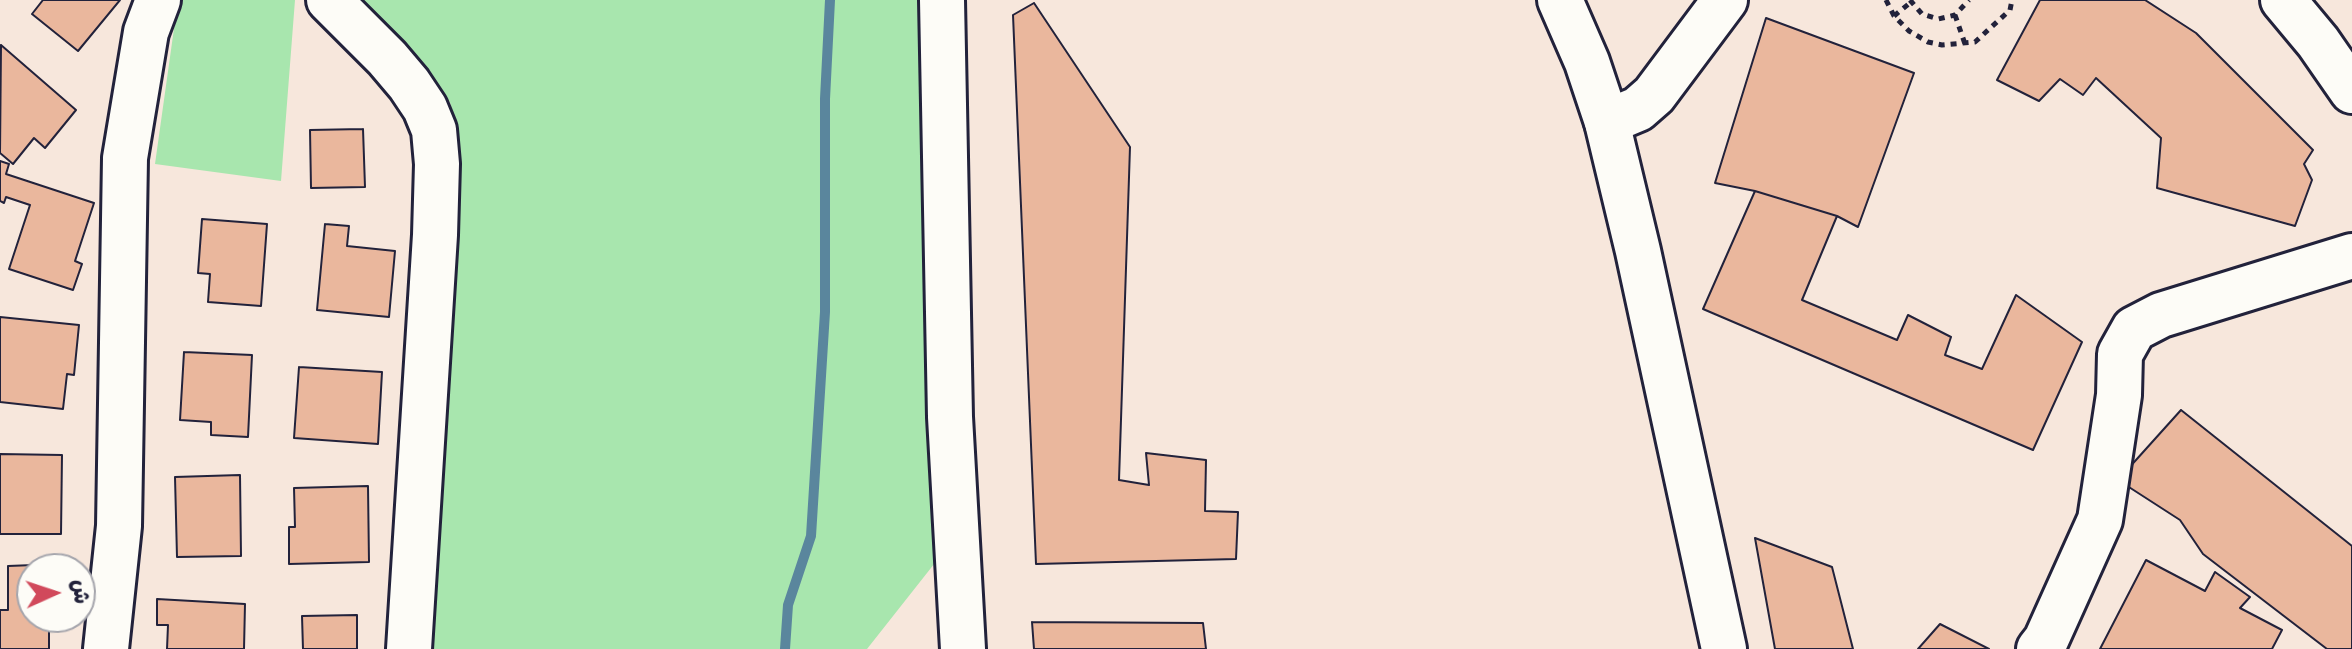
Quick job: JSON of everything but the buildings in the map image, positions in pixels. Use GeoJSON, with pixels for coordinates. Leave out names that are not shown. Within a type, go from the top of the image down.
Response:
{"type":"FeatureCollection","features":[{"type":"Feature","properties":{"kind":"street"},"geometry":{"type":"LineString","coordinates":[[106,649],[119,526],[125,158],[146,32],[158,0]]}},
{"type":"Feature","properties":{"kind":"street"},"geometry":{"type":"LineString","coordinates":[[329,0],[409,84],[425,108],[434,130],[437,164],[435,235],[409,649]]}},
{"type":"Feature","properties":{"kind":"street"},"geometry":{"type":"LineString","coordinates":[[942,0],[950,417],[963,649]]}},
{"type":"Feature","properties":{"kind":"street"},"geometry":{"type":"LineString","coordinates":[[1560,0],[1587,62],[1607,122],[1724,649]]}},
{"type":"Feature","properties":{"kind":"street"},"geometry":{"type":"LineString","coordinates":[[1607,122],[1638,109],[1654,95],[1725,0]]}},
{"type":"Feature","properties":{"kind":"street"},"geometry":{"type":"LineString","coordinates":[[2283,0],[2318,42],[2352,91]]}},
{"type":"Feature","properties":{"kind":"street"},"geometry":{"type":"LineString","coordinates":[[2039,649],[2046,640],[2100,520],[2119,395],[2120,354],[2134,329],[2161,315],[2352,256]]}},
{"type":"Feature","properties":{"kind":"path"},"geometry":{"type":"LineString","coordinates":[[1886,0],[1894,16],[1909,31],[1928,42],[1942,45],[1975,42],[2010,10],[2012,0]]}},
{"type":"Feature","properties":{"kind":"path"},"geometry":{"type":"LineString","coordinates":[[1894,16],[1910,1],[1922,14],[1947,18],[1962,11],[1969,0]]}},
{"type":"Feature","properties":{"kind":"path"},"geometry":{"type":"LineString","coordinates":[[1955,15],[1965,45]]}},
{"type":"Feature","properties":{"kind":"green space"},"geometry":{"type":"Polygon","coordinates":[[[178,0],[295,0],[281,181],[155,164],[178,0]]]}},
{"type":"Feature","properties":{"kind":"green space"},"geometry":{"type":"Polygon","coordinates":[[[348,0],[929,0],[942,554],[867,649],[430,649],[457,136],[450,102],[348,0]]]}},
{"type":"Feature","properties":{"kind":"waterway"},"geometry":{"type":"LineString","coordinates":[[785,649],[788,605],[811,536],[825,312],[825,99],[830,0]]}}]}
